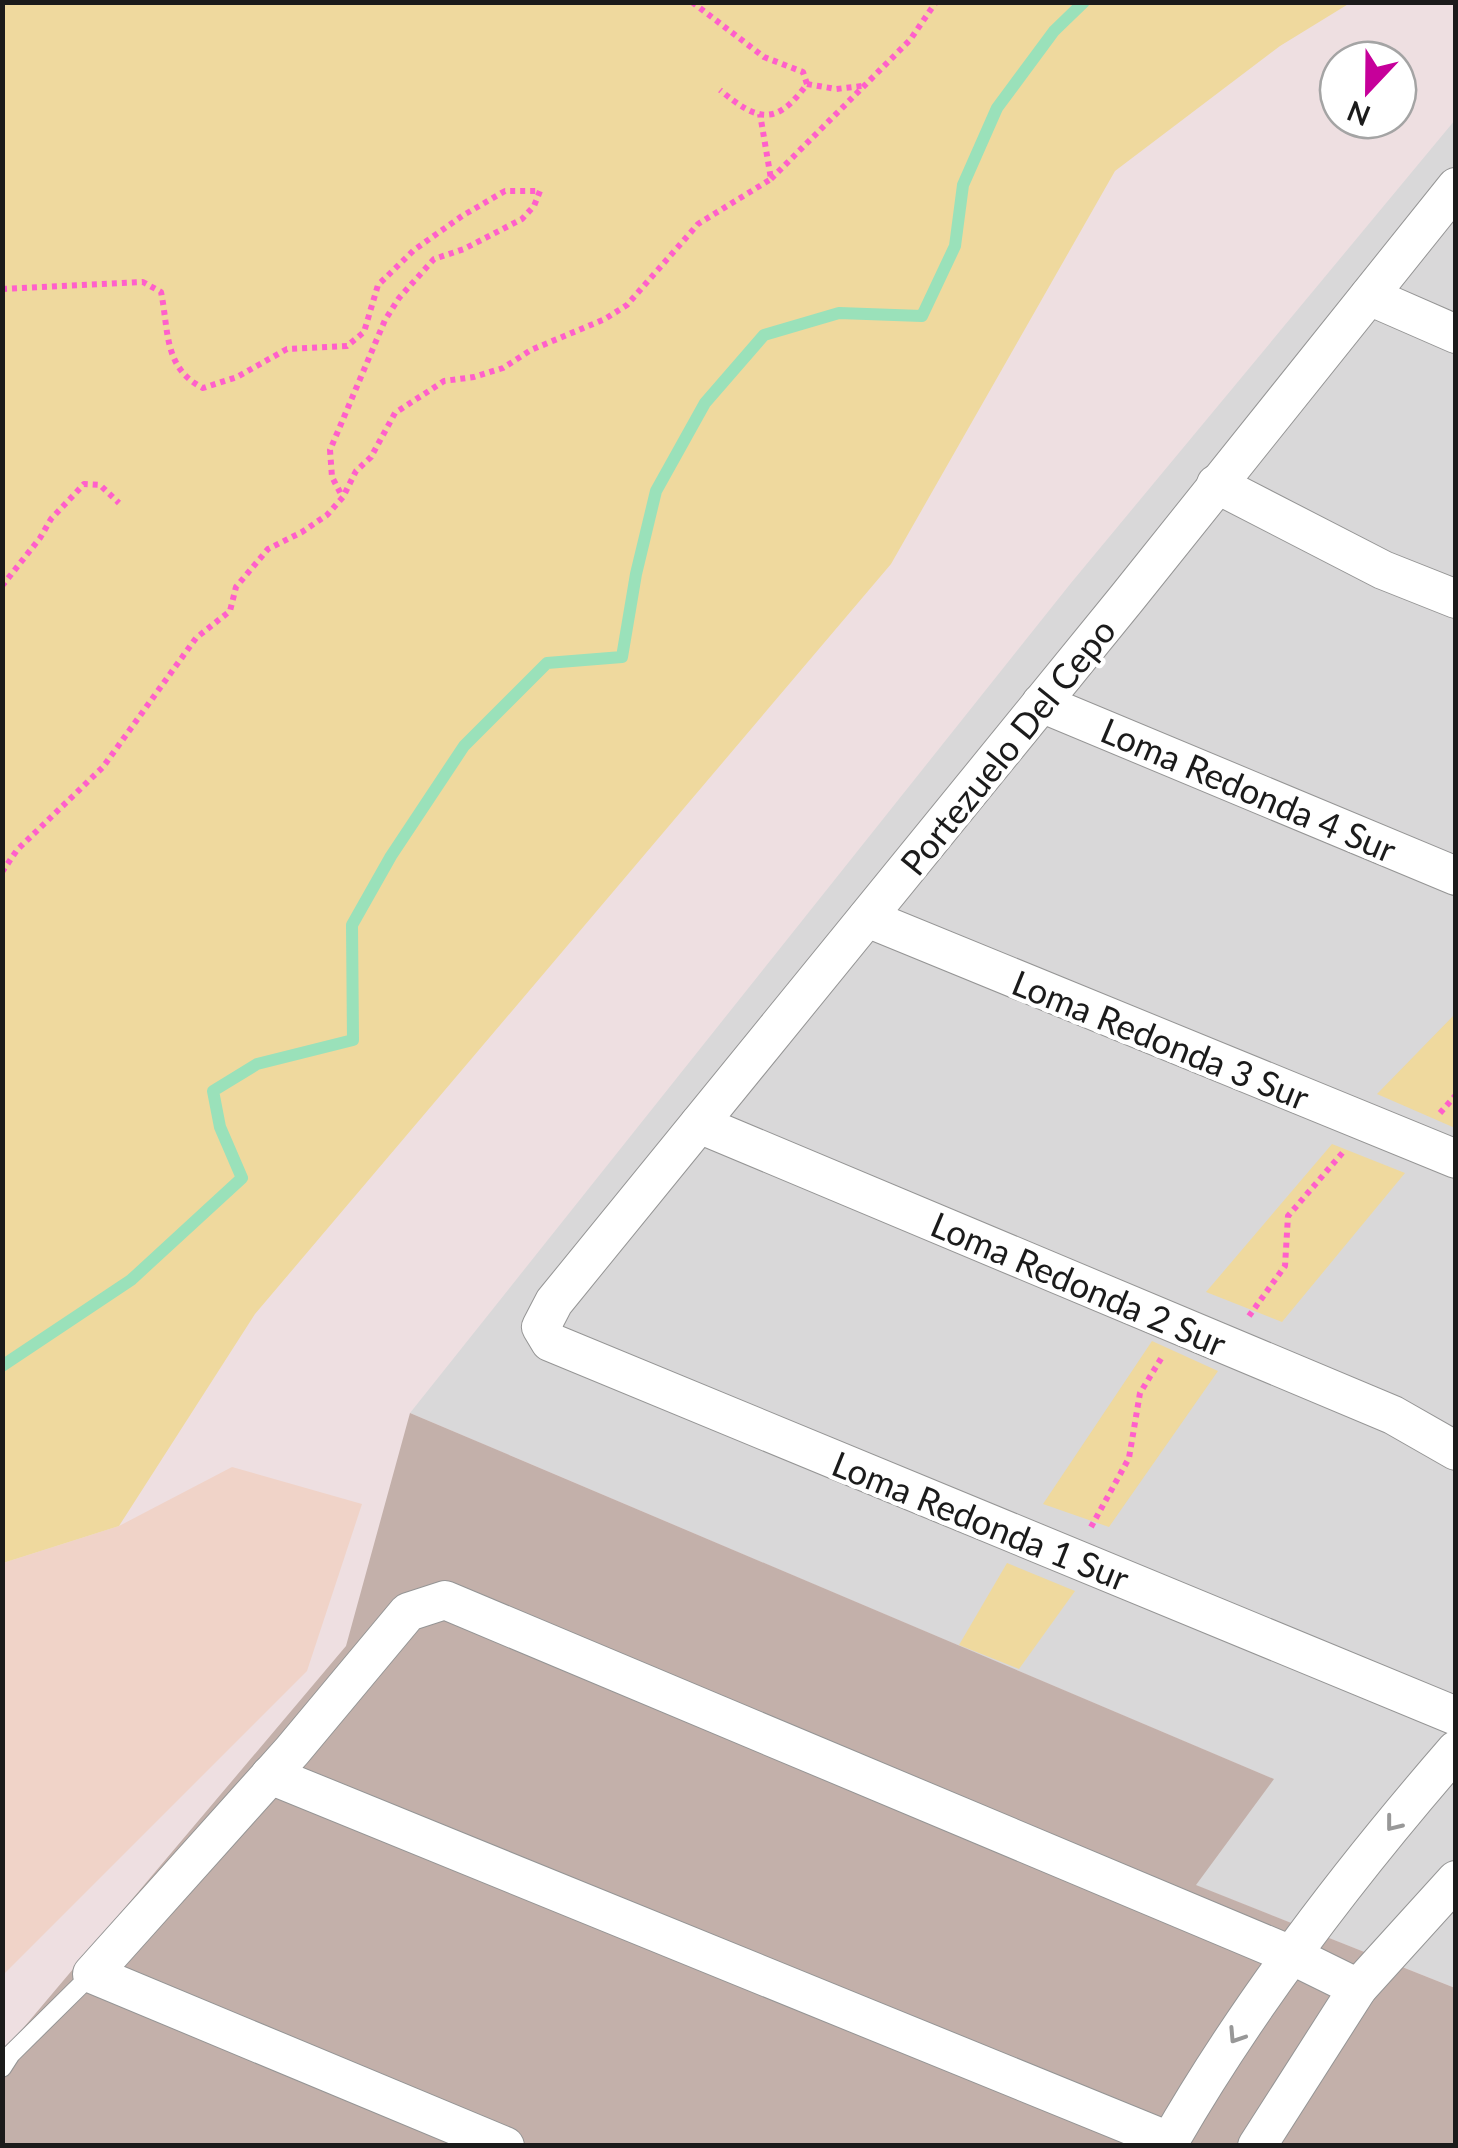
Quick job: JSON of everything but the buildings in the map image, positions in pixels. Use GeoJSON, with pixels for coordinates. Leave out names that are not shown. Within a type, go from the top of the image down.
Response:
{"type":"FeatureCollection","features":[{"type":"Feature","properties":{"kind":"street","name":"Portezuelo Del Cepo"},"geometry":{"type":"LineString","coordinates":[[554,1302],[1456,186]]}},
{"type":"Feature","properties":{"kind":"street"},"geometry":{"type":"LineString","coordinates":[[1370,296],[1456,334]]}},
{"type":"Feature","properties":{"kind":"street"},"geometry":{"type":"LineString","coordinates":[[1216,484],[1383,570],[1456,599]]}},
{"type":"Feature","properties":{"kind":"street","name":"Loma Redonda 4 Sur"},"geometry":{"type":"LineString","coordinates":[[1041,704],[1456,876]]}},
{"type":"Feature","properties":{"kind":"street","name":"Loma Redonda 3 Sur"},"geometry":{"type":"LineString","coordinates":[[867,918],[1456,1160]]}},
{"type":"Feature","properties":{"kind":"street","name":"Loma Redonda 2 Sur"},"geometry":{"type":"LineString","coordinates":[[699,1124],[1393,1415],[1456,1451]]}},
{"type":"Feature","properties":{"kind":"street","name":"Loma Redonda 1 Sur"},"geometry":{"type":"LineString","coordinates":[[554,1302],[541,1328],[550,1342],[1456,1716]]}},
{"type":"Feature","properties":{"kind":"street"},"geometry":{"type":"LineString","coordinates":[[505,2146],[92,1974],[270,1775],[408,1612],[444,1600],[1291,1955],[1358,1988]]}},
{"type":"Feature","properties":{"kind":"street"},"geometry":{"type":"LineString","coordinates":[[270,1775],[1168,2144],[1291,1955],[1456,1750]]}},
{"type":"Feature","properties":{"kind":"street"},"geometry":{"type":"LineString","coordinates":[[1258,2146],[1358,1988],[1456,1880]]}},
{"type":"Feature","properties":{"kind":"lane"},"geometry":{"type":"LineString","coordinates":[[2,2068],[11,2054],[92,1974]]}},
{"type":"Feature","properties":{"kind":"path"},"geometry":{"type":"LineString","coordinates":[[692,2],[764,57],[803,72],[807,84]]}},
{"type":"Feature","properties":{"kind":"path"},"geometry":{"type":"LineString","coordinates":[[2,872],[17,850],[103,767],[196,638],[230,611],[236,588],[268,548],[327,515],[343,497],[396,413],[444,381],[474,378],[503,368],[627,305],[698,224],[771,179],[910,40],[936,2]]}},
{"type":"Feature","properties":{"kind":"path"},"geometry":{"type":"LineString","coordinates":[[807,84],[836,89],[863,86]]}},
{"type":"Feature","properties":{"kind":"path"},"geometry":{"type":"LineString","coordinates":[[720,90],[737,106],[760,114],[780,112],[795,101],[807,84]]}},
{"type":"Feature","properties":{"kind":"path"},"geometry":{"type":"LineString","coordinates":[[760,114],[771,179]]}},
{"type":"Feature","properties":{"kind":"path"},"geometry":{"type":"LineString","coordinates":[[2,289],[144,282],[161,292],[168,341],[176,364],[186,379],[203,388],[236,377],[287,349],[348,346],[364,332],[378,285],[414,250],[480,204],[506,191],[540,191],[534,206],[522,219],[464,249],[434,259],[398,298],[330,450],[332,478],[343,497]]}},
{"type":"Feature","properties":{"kind":"path"},"geometry":{"type":"LineString","coordinates":[[2,586],[51,519],[84,484],[100,485],[119,503]]}},
{"type":"Feature","properties":{"kind":"path"},"geometry":{"type":"LineString","coordinates":[[1227,1345],[1285,1266],[1288,1216],[1368,1123]]}},
{"type":"Feature","properties":{"kind":"path"},"geometry":{"type":"LineString","coordinates":[[1074,1558],[1130,1458],[1140,1392],[1180,1326]]}},
{"type":"Feature","properties":{"kind":"shaded area"},"geometry":{"type":"Polygon","coordinates":[[[3,2],[1350,3],[1280,46],[1115,171],[891,564],[255,1314],[119,1526],[3,1563],[3,2]]]}},
{"type":"Feature","properties":{"kind":"shaded area"},"geometry":{"type":"Polygon","coordinates":[[[1455,120],[1455,1988],[1195,1885],[1273,1779],[410,1413],[1071,583],[1455,120]]]}},
{"type":"Feature","properties":{"kind":"shaded area"},"geometry":{"type":"Polygon","coordinates":[[[1455,1014],[1455,1128],[1377,1094],[1455,1014]]]}},
{"type":"Feature","properties":{"kind":"shaded area"},"geometry":{"type":"Polygon","coordinates":[[[1332,1144],[1405,1173],[1282,1322],[1206,1292],[1332,1144]]]}},
{"type":"Feature","properties":{"kind":"shaded area"},"geometry":{"type":"Polygon","coordinates":[[[1152,1341],[1218,1371],[1109,1527],[1043,1504],[1152,1341]]]}},
{"type":"Feature","properties":{"kind":"shaded area"},"geometry":{"type":"Polygon","coordinates":[[[410,1413],[1274,1779],[1196,1885],[1455,1988],[1455,2145],[3,2146],[3,2052],[346,1646],[410,1413]]]}},
{"type":"Feature","properties":{"kind":"shaded area"},"geometry":{"type":"Polygon","coordinates":[[[232,1467],[362,1504],[307,1671],[3,1975],[3,1563],[119,1526],[232,1467]]]}},
{"type":"Feature","properties":{"kind":"shaded area"},"geometry":{"type":"Polygon","coordinates":[[[1007,1563],[1075,1591],[1019,1669],[959,1645],[1007,1563]]]}},
{"type":"Feature","properties":{"kind":"waterway"},"geometry":{"type":"LineString","coordinates":[[2,1366],[131,1280],[242,1178],[220,1127],[213,1091],[257,1064],[353,1040],[352,925],[391,856],[464,746],[547,663],[622,657],[656,491],[705,403],[764,335],[839,313],[922,316],[955,246],[963,185],[997,108],[1054,31],[1084,2]]}}]}
